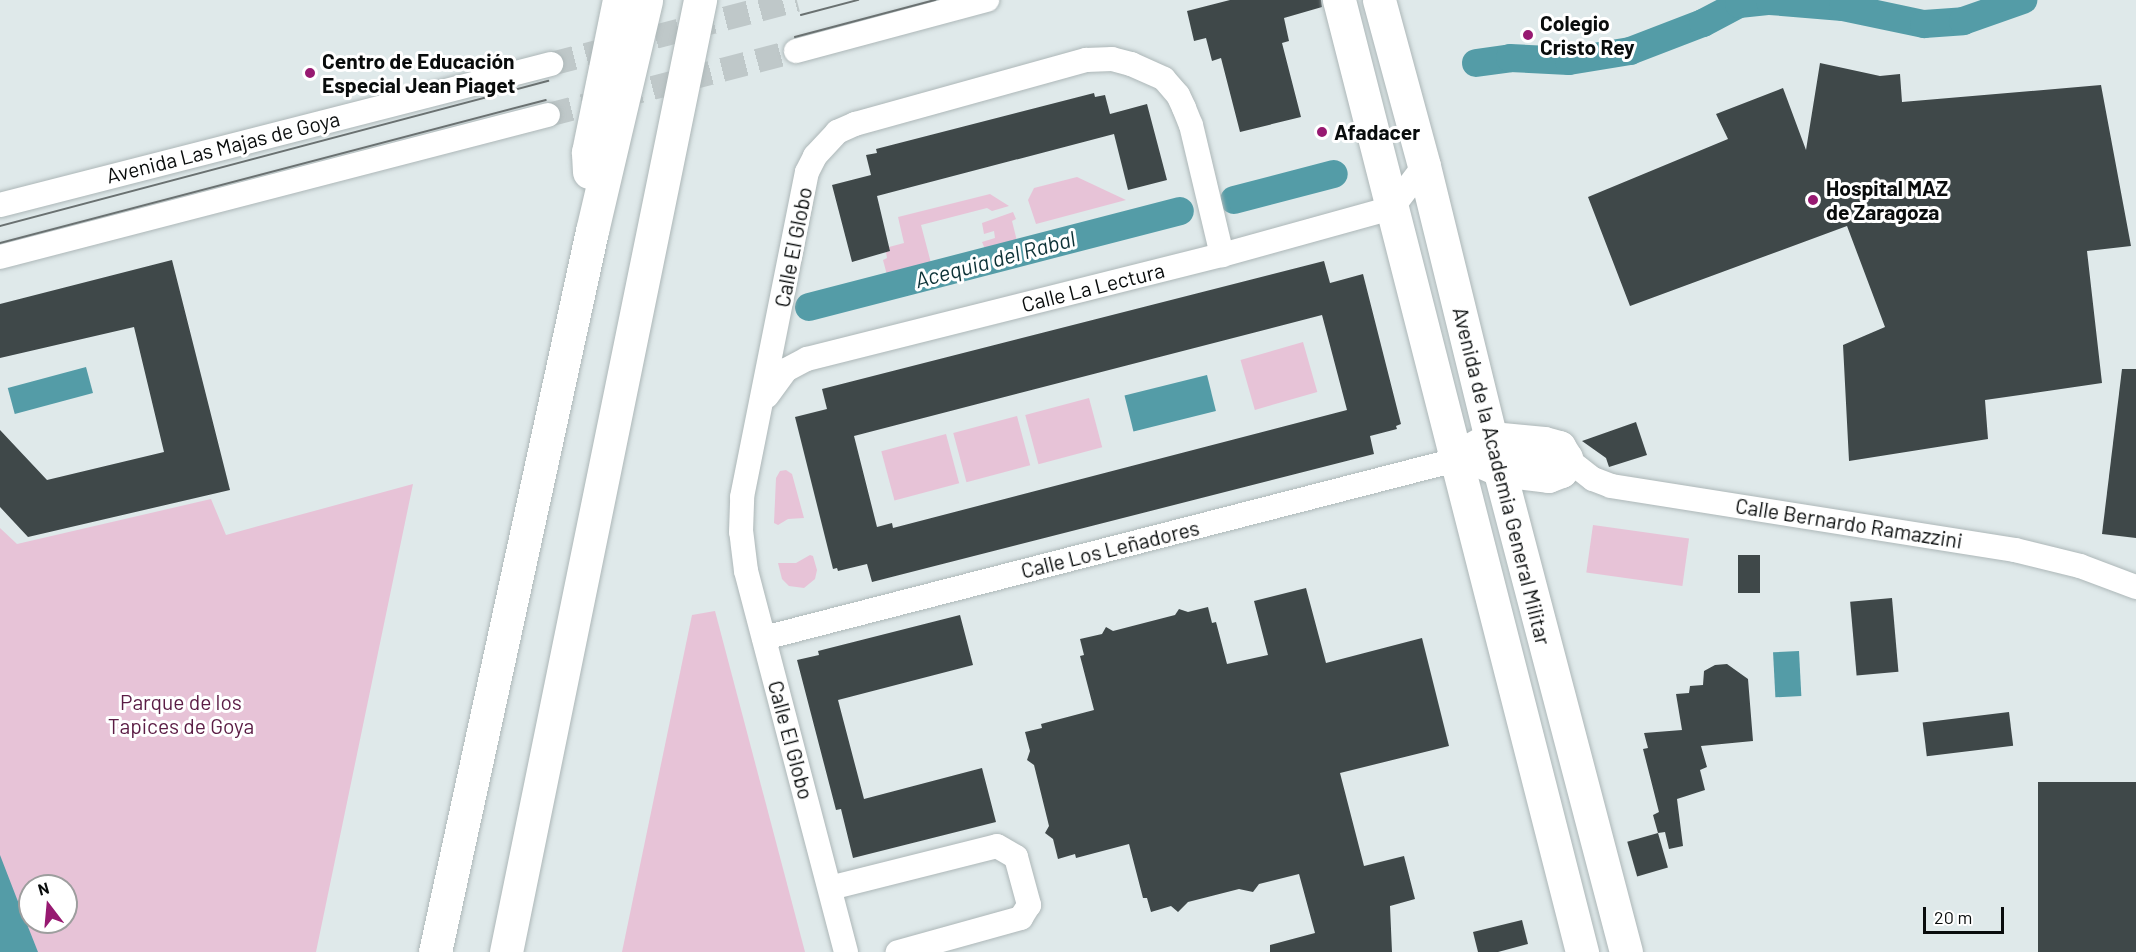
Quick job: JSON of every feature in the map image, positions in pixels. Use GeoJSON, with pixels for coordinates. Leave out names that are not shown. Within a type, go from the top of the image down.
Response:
{"type":"FeatureCollection","features":[{"type":"Feature","properties":{"kind":"main road"},"geometry":{"type":"LineString","coordinates":[[592,231],[588,152],[619,0]]}},
{"type":"Feature","properties":{"kind":"main road"},"geometry":{"type":"LineString","coordinates":[[435,952],[592,231],[646,0]]}},
{"type":"Feature","properties":{"kind":"main road"},"geometry":{"type":"LineString","coordinates":[[506,952],[700,0]]}},
{"type":"Feature","properties":{"kind":"main road","name":"Avenida de la Academia General Militar"},"geometry":{"type":"LineString","coordinates":[[1339,0],[1415,294],[1474,448],[1500,470],[1626,952]]}},
{"type":"Feature","properties":{"kind":"main road","name":"Avenida de la Academia General Militar"},"geometry":{"type":"LineString","coordinates":[[1379,0],[1424,166],[1474,448],[1582,952]]}},
{"type":"Feature","properties":{"kind":"main road","name":"Calle Bernardo Ramazzini"},"geometry":{"type":"LineString","coordinates":[[1474,448],[1557,446],[1566,458]]}},
{"type":"Feature","properties":{"kind":"main road"},"geometry":{"type":"LineString","coordinates":[[1500,470],[1548,476],[1561,471],[1566,458]]}},
{"type":"Feature","properties":{"kind":"street"},"geometry":{"type":"LineString","coordinates":[[796,51],[987,0]]}},
{"type":"Feature","properties":{"kind":"street","name":"Calle El Globo"},"geometry":{"type":"LineString","coordinates":[[846,952],[746,571],[741,532],[742,497],[807,172],[825,143],[837,132],[855,124],[1086,60],[1112,59],[1147,69],[1164,79],[1178,95],[1191,125],[1222,255]]}},
{"type":"Feature","properties":{"kind":"street","name":"Avenida Las Majas de Goya"},"geometry":{"type":"LineString","coordinates":[[0,205],[551,64]]}},
{"type":"Feature","properties":{"kind":"street"},"geometry":{"type":"LineString","coordinates":[[0,257],[548,115]]}},
{"type":"Feature","properties":{"kind":"street"},"geometry":{"type":"LineString","coordinates":[[1392,208],[1424,166]]}},
{"type":"Feature","properties":{"kind":"street","name":"Calle La Lectura"},"geometry":{"type":"LineString","coordinates":[[761,406],[773,384],[786,370],[807,359],[1222,255],[1392,208]]}},
{"type":"Feature","properties":{"kind":"street","name":"Calle Los Leñadores"},"geometry":{"type":"LineString","coordinates":[[764,638],[1474,448]]}},
{"type":"Feature","properties":{"kind":"street","name":"Calle Bernardo Ramazzini"},"geometry":{"type":"LineString","coordinates":[[1566,458],[1593,479],[1611,486],[2015,550],[2080,566],[2136,587]]}},
{"type":"Feature","properties":{"kind":"street"},"geometry":{"type":"LineString","coordinates":[[830,888],[997,846],[1016,856],[1029,905],[1021,918],[898,952]]}},
{"type":"Feature","properties":{"kind":"green space"},"geometry":{"type":"Polygon","coordinates":[[[1077,177],[1126,200],[1036,224],[1028,200],[1034,188],[1077,177]]]}},
{"type":"Feature","properties":{"kind":"green space"},"geometry":{"type":"Polygon","coordinates":[[[990,194],[1009,206],[992,211],[987,208],[921,225],[931,263],[887,275],[883,260],[887,258],[886,252],[890,251],[889,247],[904,243],[898,217],[990,194]]]}},
{"type":"Feature","properties":{"kind":"green space"},"geometry":{"type":"Polygon","coordinates":[[[1013,212],[1016,219],[1012,221],[1017,241],[985,249],[982,242],[995,238],[994,231],[984,234],[982,223],[1013,212]]]}},
{"type":"Feature","properties":{"kind":"green space"},"geometry":{"type":"Polygon","coordinates":[[[1303,342],[1317,392],[1255,410],[1241,360],[1303,342]]]}},
{"type":"Feature","properties":{"kind":"green space"},"geometry":{"type":"Polygon","coordinates":[[[1089,398],[1102,447],[1038,464],[1025,415],[1089,398]]]}},
{"type":"Feature","properties":{"kind":"green space"},"geometry":{"type":"Polygon","coordinates":[[[1017,416],[1030,465],[966,482],[953,433],[1017,416]]]}},
{"type":"Feature","properties":{"kind":"green space"},"geometry":{"type":"Polygon","coordinates":[[[946,434],[959,483],[894,501],[881,451],[946,434]]]}},
{"type":"Feature","properties":{"kind":"green space"},"geometry":{"type":"Polygon","coordinates":[[[786,470],[792,474],[804,518],[788,519],[778,525],[774,523],[776,478],[780,471],[786,470]]]}},
{"type":"Feature","properties":{"kind":"green space","name":"Parque de los Tapices de Goya"},"geometry":{"type":"Polygon","coordinates":[[[413,484],[316,952],[0,952],[0,528],[17,544],[211,499],[226,535],[413,484]]]}},
{"type":"Feature","properties":{"kind":"green space"},"geometry":{"type":"Polygon","coordinates":[[[1593,525],[1689,538],[1682,586],[1586,573],[1593,525]]]}},
{"type":"Feature","properties":{"kind":"green space"},"geometry":{"type":"Polygon","coordinates":[[[810,555],[813,556],[817,570],[815,579],[804,588],[789,586],[782,579],[778,563],[796,563],[810,555]]]}},
{"type":"Feature","properties":{"kind":"green space"},"geometry":{"type":"Polygon","coordinates":[[[715,611],[805,952],[622,952],[692,615],[715,611]]]}},
{"type":"Feature","properties":{"kind":"water"},"geometry":{"type":"Polygon","coordinates":[[[86,367],[93,393],[15,414],[8,388],[86,367]]]}},
{"type":"Feature","properties":{"kind":"water"},"geometry":{"type":"Polygon","coordinates":[[[1207,375],[1216,411],[1133,431],[1125,396],[1207,375]]]}},
{"type":"Feature","properties":{"kind":"water"},"geometry":{"type":"Polygon","coordinates":[[[1799,651],[1801,696],[1775,697],[1773,652],[1799,651]]]}},
{"type":"Feature","properties":{"kind":"water"},"geometry":{"type":"Polygon","coordinates":[[[0,855],[18,902],[18,934],[31,934],[38,952],[0,952],[0,855]]]}},
{"type":"Feature","properties":{"kind":"building"},"geometry":{"type":"Polygon","coordinates":[[[1230,0],[1321,0],[1322,7],[1284,18],[1289,41],[1282,43],[1301,117],[1240,132],[1221,58],[1212,61],[1206,38],[1194,41],[1187,11],[1230,0]]]}},
{"type":"Feature","properties":{"kind":"building"},"geometry":{"type":"Polygon","coordinates":[[[1820,63],[1880,76],[1900,74],[1902,102],[2101,85],[2131,246],[2087,251],[2102,383],[1985,400],[1988,439],[1849,461],[1843,345],[1885,327],[1847,226],[1630,306],[1588,197],[1728,139],[1716,114],[1783,88],[1806,150],[1820,63]]]}},
{"type":"Feature","properties":{"kind":"building"},"geometry":{"type":"Polygon","coordinates":[[[1094,93],[1095,97],[1105,95],[1110,114],[1147,104],[1167,180],[1128,190],[1114,134],[877,196],[890,251],[852,262],[832,185],[871,175],[866,155],[877,153],[876,149],[1094,93]]]}},
{"type":"Feature","properties":{"kind":"building"},"geometry":{"type":"Polygon","coordinates":[[[172,260],[230,490],[28,537],[0,507],[0,430],[47,480],[164,452],[134,327],[0,358],[0,304],[172,260]]]}},
{"type":"Feature","properties":{"kind":"building"},"geometry":{"type":"Polygon","coordinates":[[[1324,261],[1330,283],[1363,274],[1401,424],[1396,426],[1397,429],[1370,436],[1374,454],[872,582],[867,564],[838,571],[837,568],[833,569],[795,417],[827,409],[822,389],[1324,261]],[[1322,315],[854,436],[877,527],[892,523],[893,528],[1347,410],[1322,315]]]}},
{"type":"Feature","properties":{"kind":"building"},"geometry":{"type":"Polygon","coordinates":[[[2122,369],[2136,369],[2136,538],[2102,534],[2122,369]]]}},
{"type":"Feature","properties":{"kind":"building"},"geometry":{"type":"Polygon","coordinates":[[[1636,422],[1647,455],[1609,467],[1606,458],[1582,441],[1636,422]]]}},
{"type":"Feature","properties":{"kind":"building"},"geometry":{"type":"Polygon","coordinates":[[[1738,555],[1760,555],[1760,593],[1738,593],[1738,555]]]}},
{"type":"Feature","properties":{"kind":"building"},"geometry":{"type":"Polygon","coordinates":[[[1306,588],[1326,663],[1422,638],[1449,746],[1340,773],[1364,866],[1404,856],[1415,899],[1390,906],[1392,952],[1270,952],[1270,945],[1315,933],[1299,874],[1259,884],[1253,892],[1239,889],[1188,902],[1178,912],[1171,906],[1151,912],[1147,898],[1143,898],[1129,844],[1076,858],[1075,854],[1058,859],[1053,839],[1045,833],[1049,826],[1034,765],[1027,760],[1030,751],[1025,732],[1042,728],[1041,724],[1094,710],[1080,656],[1084,655],[1080,639],[1102,634],[1106,627],[1113,631],[1175,615],[1179,609],[1188,612],[1208,607],[1212,623],[1216,622],[1227,664],[1268,655],[1254,601],[1306,588]]]}},
{"type":"Feature","properties":{"kind":"building"},"geometry":{"type":"Polygon","coordinates":[[[1892,598],[1898,672],[1857,675],[1850,602],[1892,598]]]}},
{"type":"Feature","properties":{"kind":"building"},"geometry":{"type":"Polygon","coordinates":[[[960,615],[973,665],[838,700],[864,799],[982,768],[996,822],[853,858],[841,809],[836,810],[797,660],[819,655],[818,651],[960,615]]]}},
{"type":"Feature","properties":{"kind":"building"},"geometry":{"type":"Polygon","coordinates":[[[1727,664],[1748,679],[1753,741],[1701,746],[1707,767],[1700,770],[1705,790],[1677,799],[1683,846],[1669,849],[1665,832],[1658,833],[1653,815],[1659,812],[1643,749],[1648,748],[1644,733],[1682,730],[1676,694],[1689,693],[1690,686],[1703,685],[1704,671],[1715,665],[1727,664]]]}},
{"type":"Feature","properties":{"kind":"building"},"geometry":{"type":"Polygon","coordinates":[[[2009,712],[2013,746],[1927,756],[1923,723],[2009,712]]]}},
{"type":"Feature","properties":{"kind":"building"},"geometry":{"type":"Polygon","coordinates":[[[2038,782],[2136,782],[2136,952],[2038,952],[2038,782]]]}},
{"type":"Feature","properties":{"kind":"building"},"geometry":{"type":"Polygon","coordinates":[[[1658,833],[1668,868],[1637,876],[1627,842],[1658,833]]]}},
{"type":"Feature","properties":{"kind":"building"},"geometry":{"type":"Polygon","coordinates":[[[1522,920],[1528,944],[1498,952],[1478,952],[1473,932],[1522,920]]]}},
{"type":"Feature","properties":{"kind":"waterway","name":"Acequia del Rabal"},"geometry":{"type":"LineString","coordinates":[[1476,63],[1510,58],[1569,61],[1630,51],[1703,23],[1739,4],[1770,1],[1843,7],[1924,24],[1963,21],[2023,0]]}},
{"type":"Feature","properties":{"kind":"waterway","name":"Acequia del Rabal"},"geometry":{"type":"LineString","coordinates":[[1234,200],[1334,174]]}},
{"type":"Feature","properties":{"kind":"waterway","name":"Acequia del Rabal"},"geometry":{"type":"LineString","coordinates":[[809,307],[1180,211]]}},
{"type":"Feature","properties":{"kind":"tunnel"},"geometry":{"type":"LineString","coordinates":[[551,64],[797,0]]}},
{"type":"Feature","properties":{"kind":"tunnel"},"geometry":{"type":"LineString","coordinates":[[548,115],[796,51]]}},
{"type":"Feature","properties":{"kind":"tram line"},"geometry":{"type":"LineString","coordinates":[[801,15],[858,0]]}},
{"type":"Feature","properties":{"kind":"tram line"},"geometry":{"type":"LineString","coordinates":[[795,37],[935,0]]}},
{"type":"Feature","properties":{"kind":"tram line"},"geometry":{"type":"LineString","coordinates":[[0,226],[548,81]]}},
{"type":"Feature","properties":{"kind":"tram line"},"geometry":{"type":"LineString","coordinates":[[0,243],[546,100]]}},
{"type":"Feature","properties":{"kind":"place","name":"Colegio Cristo Rey"},"geometry":{"type":"Point","coordinates":[1528,35]}},
{"type":"Feature","properties":{"kind":"place","name":"Centro de Educación Especial Jean Piaget"},"geometry":{"type":"Point","coordinates":[310,73]}},
{"type":"Feature","properties":{"kind":"place","name":"Afadacer"},"geometry":{"type":"Point","coordinates":[1322,132]}},
{"type":"Feature","properties":{"kind":"place","name":"Hospital MAZ de Zaragoza"},"geometry":{"type":"Point","coordinates":[1813,200]}}]}
